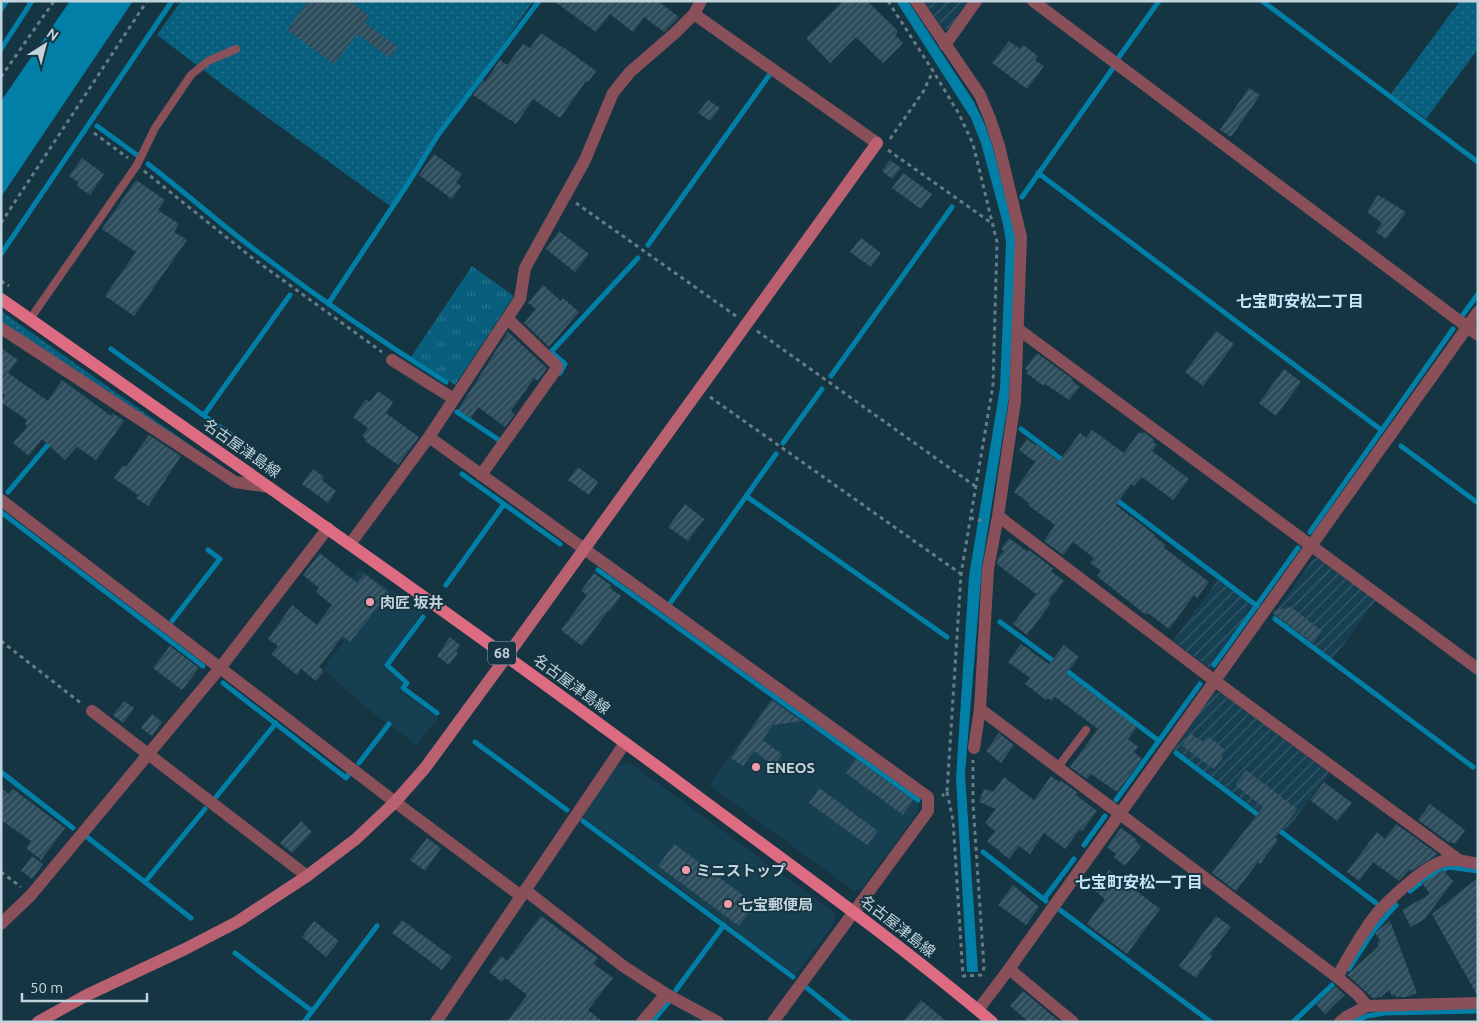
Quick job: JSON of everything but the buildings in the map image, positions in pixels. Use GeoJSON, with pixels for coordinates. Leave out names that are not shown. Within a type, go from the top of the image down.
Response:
{"type":"FeatureCollection","features":[{"type":"Feature","properties":{"kind":"main road","name":"名古屋津島線"},"geometry":{"type":"LineString","coordinates":[[1,298],[328,528],[625,742],[854,912],[992,1022]]}},
{"type":"Feature","properties":{"kind":"street"},"geometry":{"type":"LineString","coordinates":[[350,544],[429,438],[520,299],[525,268],[585,160],[612,93],[630,72],[694,14],[701,1]]}},
{"type":"Feature","properties":{"kind":"street"},"geometry":{"type":"LineString","coordinates":[[916,1],[980,95],[999,146],[1021,237],[1015,401],[988,569],[980,709],[974,748]]}},
{"type":"Feature","properties":{"kind":"street"},"geometry":{"type":"LineString","coordinates":[[945,45],[976,1]]}},
{"type":"Feature","properties":{"kind":"street"},"geometry":{"type":"LineString","coordinates":[[1033,1],[1478,335]]}},
{"type":"Feature","properties":{"kind":"street"},"geometry":{"type":"LineString","coordinates":[[38,1022],[87,995],[185,949],[237,922],[307,876],[356,838],[395,802],[425,768],[746,324],[880,145],[694,14]]}},
{"type":"Feature","properties":{"kind":"street"},"geometry":{"type":"LineString","coordinates":[[978,1010],[1478,312]]}},
{"type":"Feature","properties":{"kind":"street"},"geometry":{"type":"LineString","coordinates":[[481,475],[558,368],[508,318]]}},
{"type":"Feature","properties":{"kind":"street"},"geometry":{"type":"LineString","coordinates":[[1,328],[234,482],[269,487]]}},
{"type":"Feature","properties":{"kind":"street"},"geometry":{"type":"LineString","coordinates":[[1018,329],[1478,669]]}},
{"type":"Feature","properties":{"kind":"street"},"geometry":{"type":"LineString","coordinates":[[392,360],[454,399]]}},
{"type":"Feature","properties":{"kind":"street"},"geometry":{"type":"LineString","coordinates":[[429,438],[928,797],[928,811],[773,1022]]}},
{"type":"Feature","properties":{"kind":"street"},"geometry":{"type":"LineString","coordinates":[[1,500],[395,802],[623,966],[666,994],[718,1022]]}},
{"type":"Feature","properties":{"kind":"street"},"geometry":{"type":"LineString","coordinates":[[998,516],[1215,681],[1459,860]]}},
{"type":"Feature","properties":{"kind":"street"},"geometry":{"type":"LineString","coordinates":[[1,924],[31,895],[220,668],[328,528]]}},
{"type":"Feature","properties":{"kind":"street"},"geometry":{"type":"LineString","coordinates":[[980,709],[1337,977],[1358,995],[1367,1006]]}},
{"type":"Feature","properties":{"kind":"street"},"geometry":{"type":"LineString","coordinates":[[92,711],[307,876]]}},
{"type":"Feature","properties":{"kind":"street"},"geometry":{"type":"LineString","coordinates":[[436,1022],[625,742]]}},
{"type":"Feature","properties":{"kind":"street"},"geometry":{"type":"LineString","coordinates":[[1337,977],[1370,924],[1393,897],[1414,879],[1438,863],[1447,860],[1459,860],[1478,864]]}},
{"type":"Feature","properties":{"kind":"street"},"geometry":{"type":"LineString","coordinates":[[1009,969],[1072,1022]]}},
{"type":"Feature","properties":{"kind":"street"},"geometry":{"type":"LineString","coordinates":[[642,1022],[666,994]]}},
{"type":"Feature","properties":{"kind":"street"},"geometry":{"type":"LineString","coordinates":[[1340,1022],[1346,1016],[1367,1006],[1478,1003]]}},
{"type":"Feature","properties":{"kind":"lane"},"geometry":{"type":"LineString","coordinates":[[30,319],[137,165],[155,128],[190,75],[208,61],[236,49]]}},
{"type":"Feature","properties":{"kind":"lane"},"geometry":{"type":"LineString","coordinates":[[1058,768],[1086,730]]}},
{"type":"Feature","properties":{"kind":"path"},"geometry":{"type":"LineString","coordinates":[[1,77],[54,1]]}},
{"type":"Feature","properties":{"kind":"path"},"geometry":{"type":"LineString","coordinates":[[1,223],[147,1]]}},
{"type":"Feature","properties":{"kind":"path"},"geometry":{"type":"LineString","coordinates":[[888,1],[959,114],[973,144],[997,242],[993,385],[961,574],[947,792],[953,820],[963,976],[981,975],[984,968],[973,803],[974,748]]}},
{"type":"Feature","properties":{"kind":"path"},"geometry":{"type":"LineString","coordinates":[[933,71],[924,92],[880,145],[994,224]]}},
{"type":"Feature","properties":{"kind":"path"},"geometry":{"type":"LineString","coordinates":[[94,133],[137,165],[251,257],[392,360]]}},
{"type":"Feature","properties":{"kind":"path"},"geometry":{"type":"LineString","coordinates":[[564,195],[975,486]]}},
{"type":"Feature","properties":{"kind":"path"},"geometry":{"type":"LineString","coordinates":[[699,390],[961,574]]}},
{"type":"Feature","properties":{"kind":"path"},"geometry":{"type":"LineString","coordinates":[[970,518],[976,519]]}},
{"type":"Feature","properties":{"kind":"path"},"geometry":{"type":"LineString","coordinates":[[1,641],[92,711]]}},
{"type":"Feature","properties":{"kind":"path"},"geometry":{"type":"LineString","coordinates":[[928,811],[947,792]]}},
{"type":"Feature","properties":{"kind":"path"},"geometry":{"type":"LineString","coordinates":[[1,872],[31,895]]}},
{"type":"Feature","properties":{"kind":"shaded area"},"geometry":{"type":"Polygon","coordinates":[[[70,1],[133,1],[1,197],[1,101],[70,1]]]}},
{"type":"Feature","properties":{"kind":"shaded area"},"geometry":{"type":"Polygon","coordinates":[[[896,1],[908,1],[974,102],[993,148],[1016,240],[1009,397],[982,566],[965,774],[978,972],[967,972],[956,778],[969,576],[1000,388],[1006,242],[981,143],[971,118],[896,1]]]}},
{"type":"Feature","properties":{"kind":"shaded area"},"geometry":{"type":"Polygon","coordinates":[[[924,1],[971,1],[951,30],[943,29],[924,1]]]}},
{"type":"Feature","properties":{"kind":"shaded area"},"geometry":{"type":"Polygon","coordinates":[[[1314,558],[1320,558],[1376,600],[1332,660],[1272,617],[1314,558]]]}},
{"type":"Feature","properties":{"kind":"shaded area"},"geometry":{"type":"Polygon","coordinates":[[[359,569],[423,611],[383,666],[403,683],[399,690],[438,718],[417,745],[369,710],[323,669],[344,641],[319,621],[359,569]]]}},
{"type":"Feature","properties":{"kind":"shaded area"},"geometry":{"type":"Polygon","coordinates":[[[1218,580],[1254,607],[1210,668],[1173,641],[1218,580]]]}},
{"type":"Feature","properties":{"kind":"shaded area"},"geometry":{"type":"Polygon","coordinates":[[[1213,693],[1222,693],[1329,773],[1286,831],[1173,749],[1213,693]]]}},
{"type":"Feature","properties":{"kind":"shaded area"},"geometry":{"type":"Polygon","coordinates":[[[771,699],[918,802],[919,810],[862,888],[854,891],[709,785],[771,699]]]}},
{"type":"Feature","properties":{"kind":"shaded area"},"geometry":{"type":"Polygon","coordinates":[[[629,762],[835,913],[835,922],[796,975],[582,816],[615,767],[629,762]]]}},
{"type":"Feature","properties":{"kind":"green space"},"geometry":{"type":"Polygon","coordinates":[[[181,1],[533,1],[390,206],[157,35],[181,1]]]}},
{"type":"Feature","properties":{"kind":"green space"},"geometry":{"type":"Polygon","coordinates":[[[1460,1],[1478,1],[1478,49],[1426,119],[1391,94],[1460,1]]]}},
{"type":"Feature","properties":{"kind":"green space"},"geometry":{"type":"Polygon","coordinates":[[[472,266],[514,296],[455,385],[411,357],[472,266]]]}},
{"type":"Feature","properties":{"kind":"green space"},"geometry":{"type":"Polygon","coordinates":[[[1,311],[224,469],[223,471],[1,321],[1,311]]]}},
{"type":"Feature","properties":{"kind":"waterway"},"geometry":{"type":"LineString","coordinates":[[1,9],[7,1]]}},
{"type":"Feature","properties":{"kind":"waterway"},"geometry":{"type":"LineString","coordinates":[[1,49],[32,1]]}},
{"type":"Feature","properties":{"kind":"waterway"},"geometry":{"type":"LineString","coordinates":[[1,254],[172,1]]}},
{"type":"Feature","properties":{"kind":"waterway"},"geometry":{"type":"LineString","coordinates":[[328,304],[438,135],[539,1]]}},
{"type":"Feature","properties":{"kind":"waterway"},"geometry":{"type":"LineString","coordinates":[[1119,57],[1159,1]]}},
{"type":"Feature","properties":{"kind":"waterway"},"geometry":{"type":"LineString","coordinates":[[1262,1],[1478,162]]}},
{"type":"Feature","properties":{"kind":"waterway"},"geometry":{"type":"LineString","coordinates":[[1022,197],[1113,68]]}},
{"type":"Feature","properties":{"kind":"waterway"},"geometry":{"type":"LineString","coordinates":[[648,245],[770,74]]}},
{"type":"Feature","properties":{"kind":"waterway"},"geometry":{"type":"LineString","coordinates":[[97,126],[137,155]]}},
{"type":"Feature","properties":{"kind":"waterway"},"geometry":{"type":"LineString","coordinates":[[148,164],[237,236],[288,274],[366,330],[446,382]]}},
{"type":"Feature","properties":{"kind":"waterway"},"geometry":{"type":"LineString","coordinates":[[1038,173],[1380,429]]}},
{"type":"Feature","properties":{"kind":"waterway"},"geometry":{"type":"LineString","coordinates":[[831,376],[952,207]]}},
{"type":"Feature","properties":{"kind":"waterway"},"geometry":{"type":"LineString","coordinates":[[560,373],[565,364],[551,352],[638,258]]}},
{"type":"Feature","properties":{"kind":"waterway"},"geometry":{"type":"LineString","coordinates":[[1462,316],[1478,294]]}},
{"type":"Feature","properties":{"kind":"waterway"},"geometry":{"type":"LineString","coordinates":[[204,415],[290,295]]}},
{"type":"Feature","properties":{"kind":"waterway"},"geometry":{"type":"LineString","coordinates":[[1310,532],[1453,329]]}},
{"type":"Feature","properties":{"kind":"waterway"},"geometry":{"type":"LineString","coordinates":[[111,349],[255,452]]}},
{"type":"Feature","properties":{"kind":"waterway"},"geometry":{"type":"LineString","coordinates":[[783,443],[822,389]]}},
{"type":"Feature","properties":{"kind":"waterway"},"geometry":{"type":"LineString","coordinates":[[457,412],[499,440]]}},
{"type":"Feature","properties":{"kind":"waterway"},"geometry":{"type":"LineString","coordinates":[[1021,429],[1065,462]]}},
{"type":"Feature","properties":{"kind":"waterway"},"geometry":{"type":"LineString","coordinates":[[8,492],[52,440]]}},
{"type":"Feature","properties":{"kind":"waterway"},"geometry":{"type":"LineString","coordinates":[[1401,446],[1478,503]]}},
{"type":"Feature","properties":{"kind":"waterway"},"geometry":{"type":"LineString","coordinates":[[671,602],[776,454]]}},
{"type":"Feature","properties":{"kind":"waterway"},"geometry":{"type":"LineString","coordinates":[[462,474],[560,544]]}},
{"type":"Feature","properties":{"kind":"waterway"},"geometry":{"type":"LineString","coordinates":[[746,496],[947,637]]}},
{"type":"Feature","properties":{"kind":"waterway"},"geometry":{"type":"LineString","coordinates":[[1114,498],[1257,606]]}},
{"type":"Feature","properties":{"kind":"waterway"},"geometry":{"type":"LineString","coordinates":[[446,585],[504,504]]}},
{"type":"Feature","properties":{"kind":"waterway"},"geometry":{"type":"LineString","coordinates":[[1,512],[203,666]]}},
{"type":"Feature","properties":{"kind":"waterway"},"geometry":{"type":"LineString","coordinates":[[1214,665],[1298,548]]}},
{"type":"Feature","properties":{"kind":"waterway"},"geometry":{"type":"LineString","coordinates":[[172,621],[220,559],[208,550]]}},
{"type":"Feature","properties":{"kind":"waterway"},"geometry":{"type":"LineString","coordinates":[[598,570],[918,800]]}},
{"type":"Feature","properties":{"kind":"waterway"},"geometry":{"type":"LineString","coordinates":[[423,617],[387,665],[407,683],[403,688],[437,713]]}},
{"type":"Feature","properties":{"kind":"waterway"},"geometry":{"type":"LineString","coordinates":[[1275,619],[1473,767]]}},
{"type":"Feature","properties":{"kind":"waterway"},"geometry":{"type":"LineString","coordinates":[[1000,622],[1056,663]]}},
{"type":"Feature","properties":{"kind":"waterway"},"geometry":{"type":"LineString","coordinates":[[1063,668],[1159,741]]}},
{"type":"Feature","properties":{"kind":"waterway"},"geometry":{"type":"LineString","coordinates":[[223,683],[346,778],[349,774]]}},
{"type":"Feature","properties":{"kind":"waterway"},"geometry":{"type":"LineString","coordinates":[[1116,800],[1200,684]]}},
{"type":"Feature","properties":{"kind":"waterway"},"geometry":{"type":"LineString","coordinates":[[216,797],[276,723]]}},
{"type":"Feature","properties":{"kind":"waterway"},"geometry":{"type":"LineString","coordinates":[[359,763],[389,724]]}},
{"type":"Feature","properties":{"kind":"waterway"},"geometry":{"type":"LineString","coordinates":[[475,742],[567,810]]}},
{"type":"Feature","properties":{"kind":"waterway"},"geometry":{"type":"LineString","coordinates":[[1176,753],[1261,817]]}},
{"type":"Feature","properties":{"kind":"waterway"},"geometry":{"type":"LineString","coordinates":[[1,772],[73,828]]}},
{"type":"Feature","properties":{"kind":"waterway"},"geometry":{"type":"LineString","coordinates":[[145,882],[205,809]]}},
{"type":"Feature","properties":{"kind":"waterway"},"geometry":{"type":"LineString","coordinates":[[1084,845],[1105,816]]}},
{"type":"Feature","properties":{"kind":"waterway"},"geometry":{"type":"LineString","coordinates":[[583,821],[793,977]]}},
{"type":"Feature","properties":{"kind":"waterway"},"geometry":{"type":"LineString","coordinates":[[1276,828],[1376,903]]}},
{"type":"Feature","properties":{"kind":"waterway"},"geometry":{"type":"LineString","coordinates":[[87,837],[191,918]]}},
{"type":"Feature","properties":{"kind":"waterway"},"geometry":{"type":"LineString","coordinates":[[983,852],[1046,901]]}},
{"type":"Feature","properties":{"kind":"waterway"},"geometry":{"type":"LineString","coordinates":[[1044,899],[1074,859]]}},
{"type":"Feature","properties":{"kind":"waterway"},"geometry":{"type":"LineString","coordinates":[[1410,891],[1428,877],[1449,867],[1478,871]]}},
{"type":"Feature","properties":{"kind":"waterway"},"geometry":{"type":"LineString","coordinates":[[1349,969],[1374,930],[1396,905]]}},
{"type":"Feature","properties":{"kind":"waterway"},"geometry":{"type":"LineString","coordinates":[[1060,910],[1211,1022]]}},
{"type":"Feature","properties":{"kind":"waterway"},"geometry":{"type":"LineString","coordinates":[[676,990],[724,925]]}},
{"type":"Feature","properties":{"kind":"waterway"},"geometry":{"type":"LineString","coordinates":[[304,1022],[377,926]]}},
{"type":"Feature","properties":{"kind":"waterway"},"geometry":{"type":"LineString","coordinates":[[235,953],[312,1011]]}},
{"type":"Feature","properties":{"kind":"waterway"},"geometry":{"type":"LineString","coordinates":[[1293,1022],[1332,985]]}},
{"type":"Feature","properties":{"kind":"waterway"},"geometry":{"type":"LineString","coordinates":[[807,988],[849,1022]]}},
{"type":"Feature","properties":{"kind":"waterway"},"geometry":{"type":"LineString","coordinates":[[652,1022],[668,1003]]}},
{"type":"Feature","properties":{"kind":"waterway"},"geometry":{"type":"LineString","coordinates":[[1353,1022],[1367,1016],[1385,1013],[1478,1011]]}},
{"type":"Feature","properties":{"kind":"place","name":"肉匠 坂井"},"geometry":{"type":"Point","coordinates":[370,602]}},
{"type":"Feature","properties":{"kind":"place","name":"ENEOS"},"geometry":{"type":"Point","coordinates":[756,767]}},
{"type":"Feature","properties":{"kind":"place","name":"ミニストップ"},"geometry":{"type":"Point","coordinates":[686,870]}},
{"type":"Feature","properties":{"kind":"place","name":"七宝郵便局"},"geometry":{"type":"Point","coordinates":[728,904]}},
{"type":"Feature","properties":{"kind":"district","name":"七宝町安松二丁目"},"geometry":{"type":"Point","coordinates":[1300,301]}},
{"type":"Feature","properties":{"kind":"district","name":"七宝町安松一丁目"},"geometry":{"type":"Point","coordinates":[1139,882]}}]}
